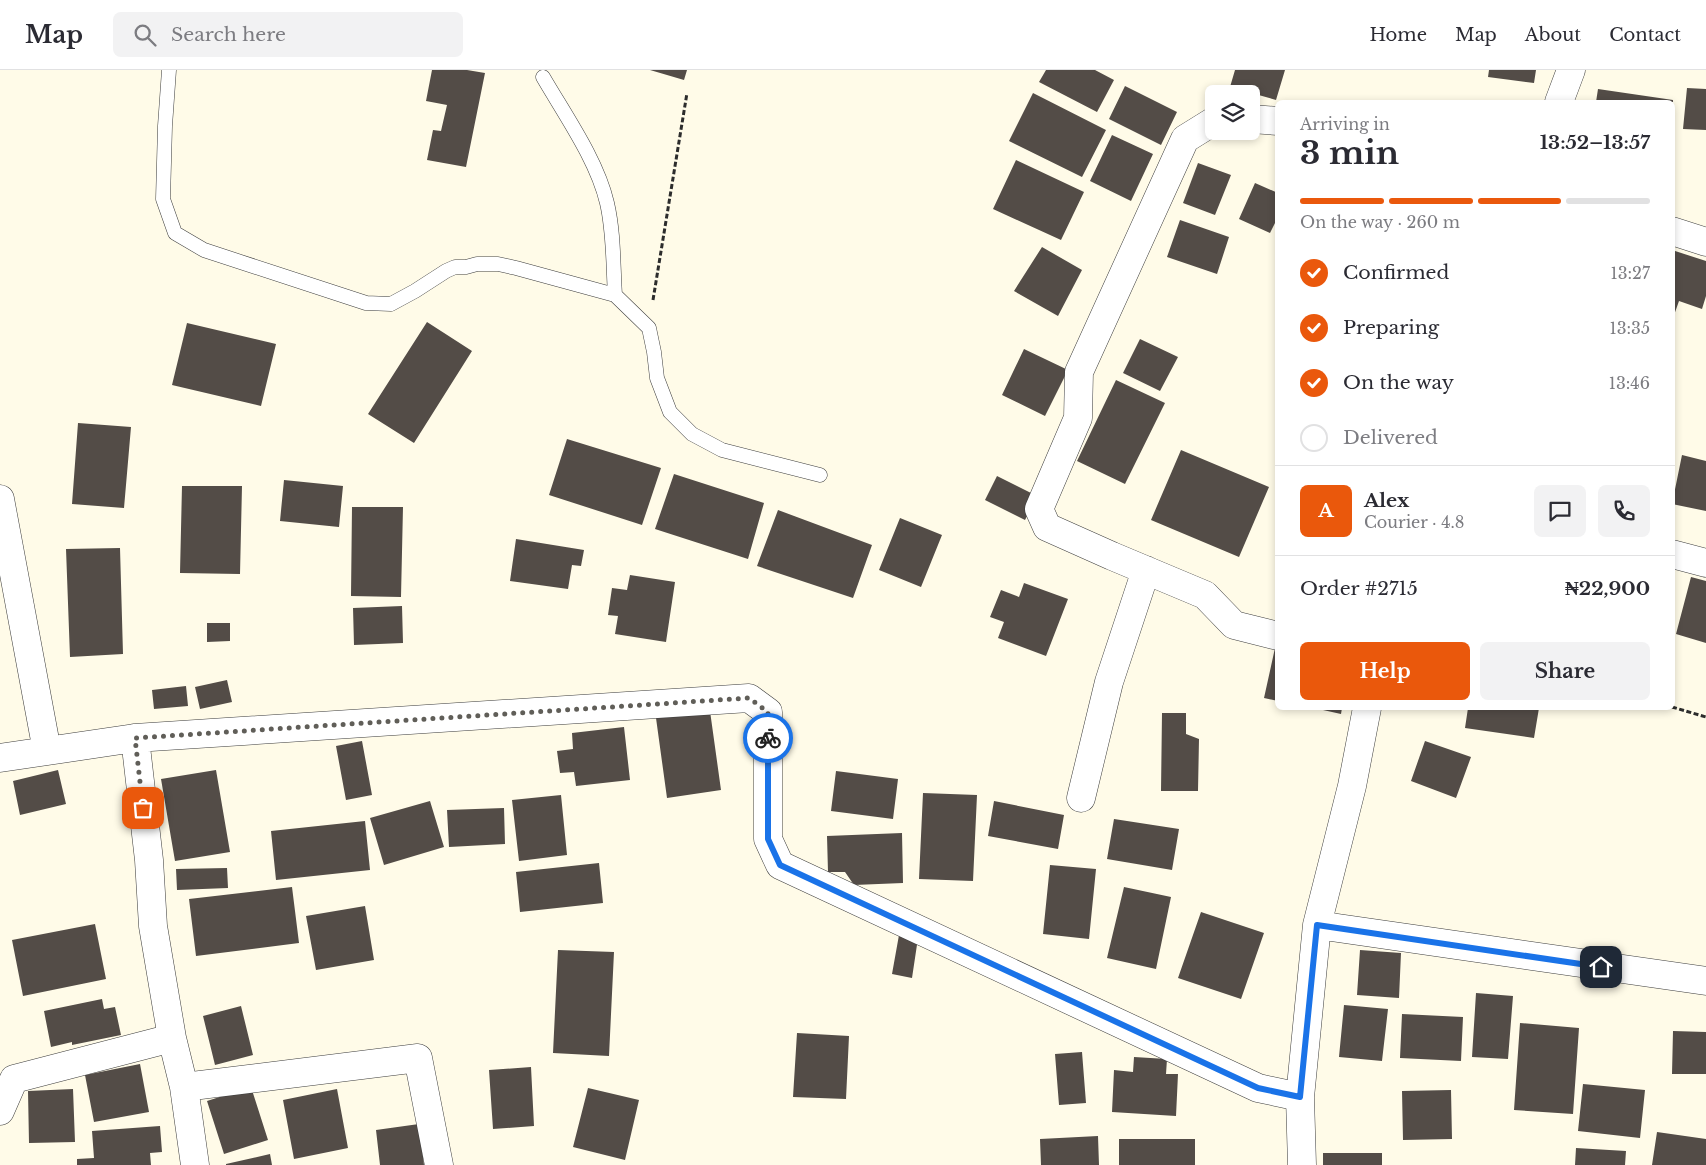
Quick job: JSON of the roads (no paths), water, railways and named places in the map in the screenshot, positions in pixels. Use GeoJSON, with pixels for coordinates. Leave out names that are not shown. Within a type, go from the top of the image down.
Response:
{"type":"FeatureCollection","features":[{"type":"Feature","properties":{"kind":"street"},"geometry":{"type":"LineString","coordinates":[[1560,100],[1571,70]]}},
{"type":"Feature","properties":{"kind":"street"},"geometry":{"type":"LineString","coordinates":[[1260,120],[1275,121]]}},
{"type":"Feature","properties":{"kind":"street"},"geometry":{"type":"LineString","coordinates":[[1205,126],[1184,139],[1080,372],[1078,418],[1039,509],[1047,526],[1205,594],[1234,625],[1275,635]]}},
{"type":"Feature","properties":{"kind":"street"},"geometry":{"type":"LineString","coordinates":[[1675,232],[1706,242]]}},
{"type":"Feature","properties":{"kind":"street"},"geometry":{"type":"LineString","coordinates":[[0,499],[47,751]]}},
{"type":"Feature","properties":{"kind":"street"},"geometry":{"type":"LineString","coordinates":[[1675,555],[1706,563]]}},
{"type":"Feature","properties":{"kind":"street"},"geometry":{"type":"LineString","coordinates":[[1082,798],[1109,682],[1146,570]]}},
{"type":"Feature","properties":{"kind":"street"},"geometry":{"type":"LineString","coordinates":[[0,758],[135,738],[749,698],[768,712],[768,839],[780,865],[1258,1088],[1300,1097]]}},
{"type":"Feature","properties":{"kind":"street"},"geometry":{"type":"LineString","coordinates":[[1302,1165],[1300,1097],[1317,925],[1352,786],[1367,710]]}},
{"type":"Feature","properties":{"kind":"street"},"geometry":{"type":"LineString","coordinates":[[135,738],[149,860],[153,926],[172,1038],[184,1087],[195,1165]]}},
{"type":"Feature","properties":{"kind":"street"},"geometry":{"type":"LineString","coordinates":[[1317,925],[1706,981]]}},
{"type":"Feature","properties":{"kind":"street"},"geometry":{"type":"LineString","coordinates":[[0,1111],[14,1079],[172,1038]]}},
{"type":"Feature","properties":{"kind":"street"},"geometry":{"type":"LineString","coordinates":[[184,1087],[418,1058],[439,1165]]}},
{"type":"Feature","properties":{"kind":"lane"},"geometry":{"type":"LineString","coordinates":[[168,70],[164,126],[163,200],[176,233],[204,250],[366,303],[391,304],[446,271],[455,267],[477,264],[498,264],[516,268],[615,295],[649,328],[654,352],[656,378],[670,412],[692,434],[722,450],[820,475]]}},
{"type":"Feature","properties":{"kind":"lane"},"geometry":{"type":"LineString","coordinates":[[543,77],[596,169],[612,228],[615,295]]}}]}
